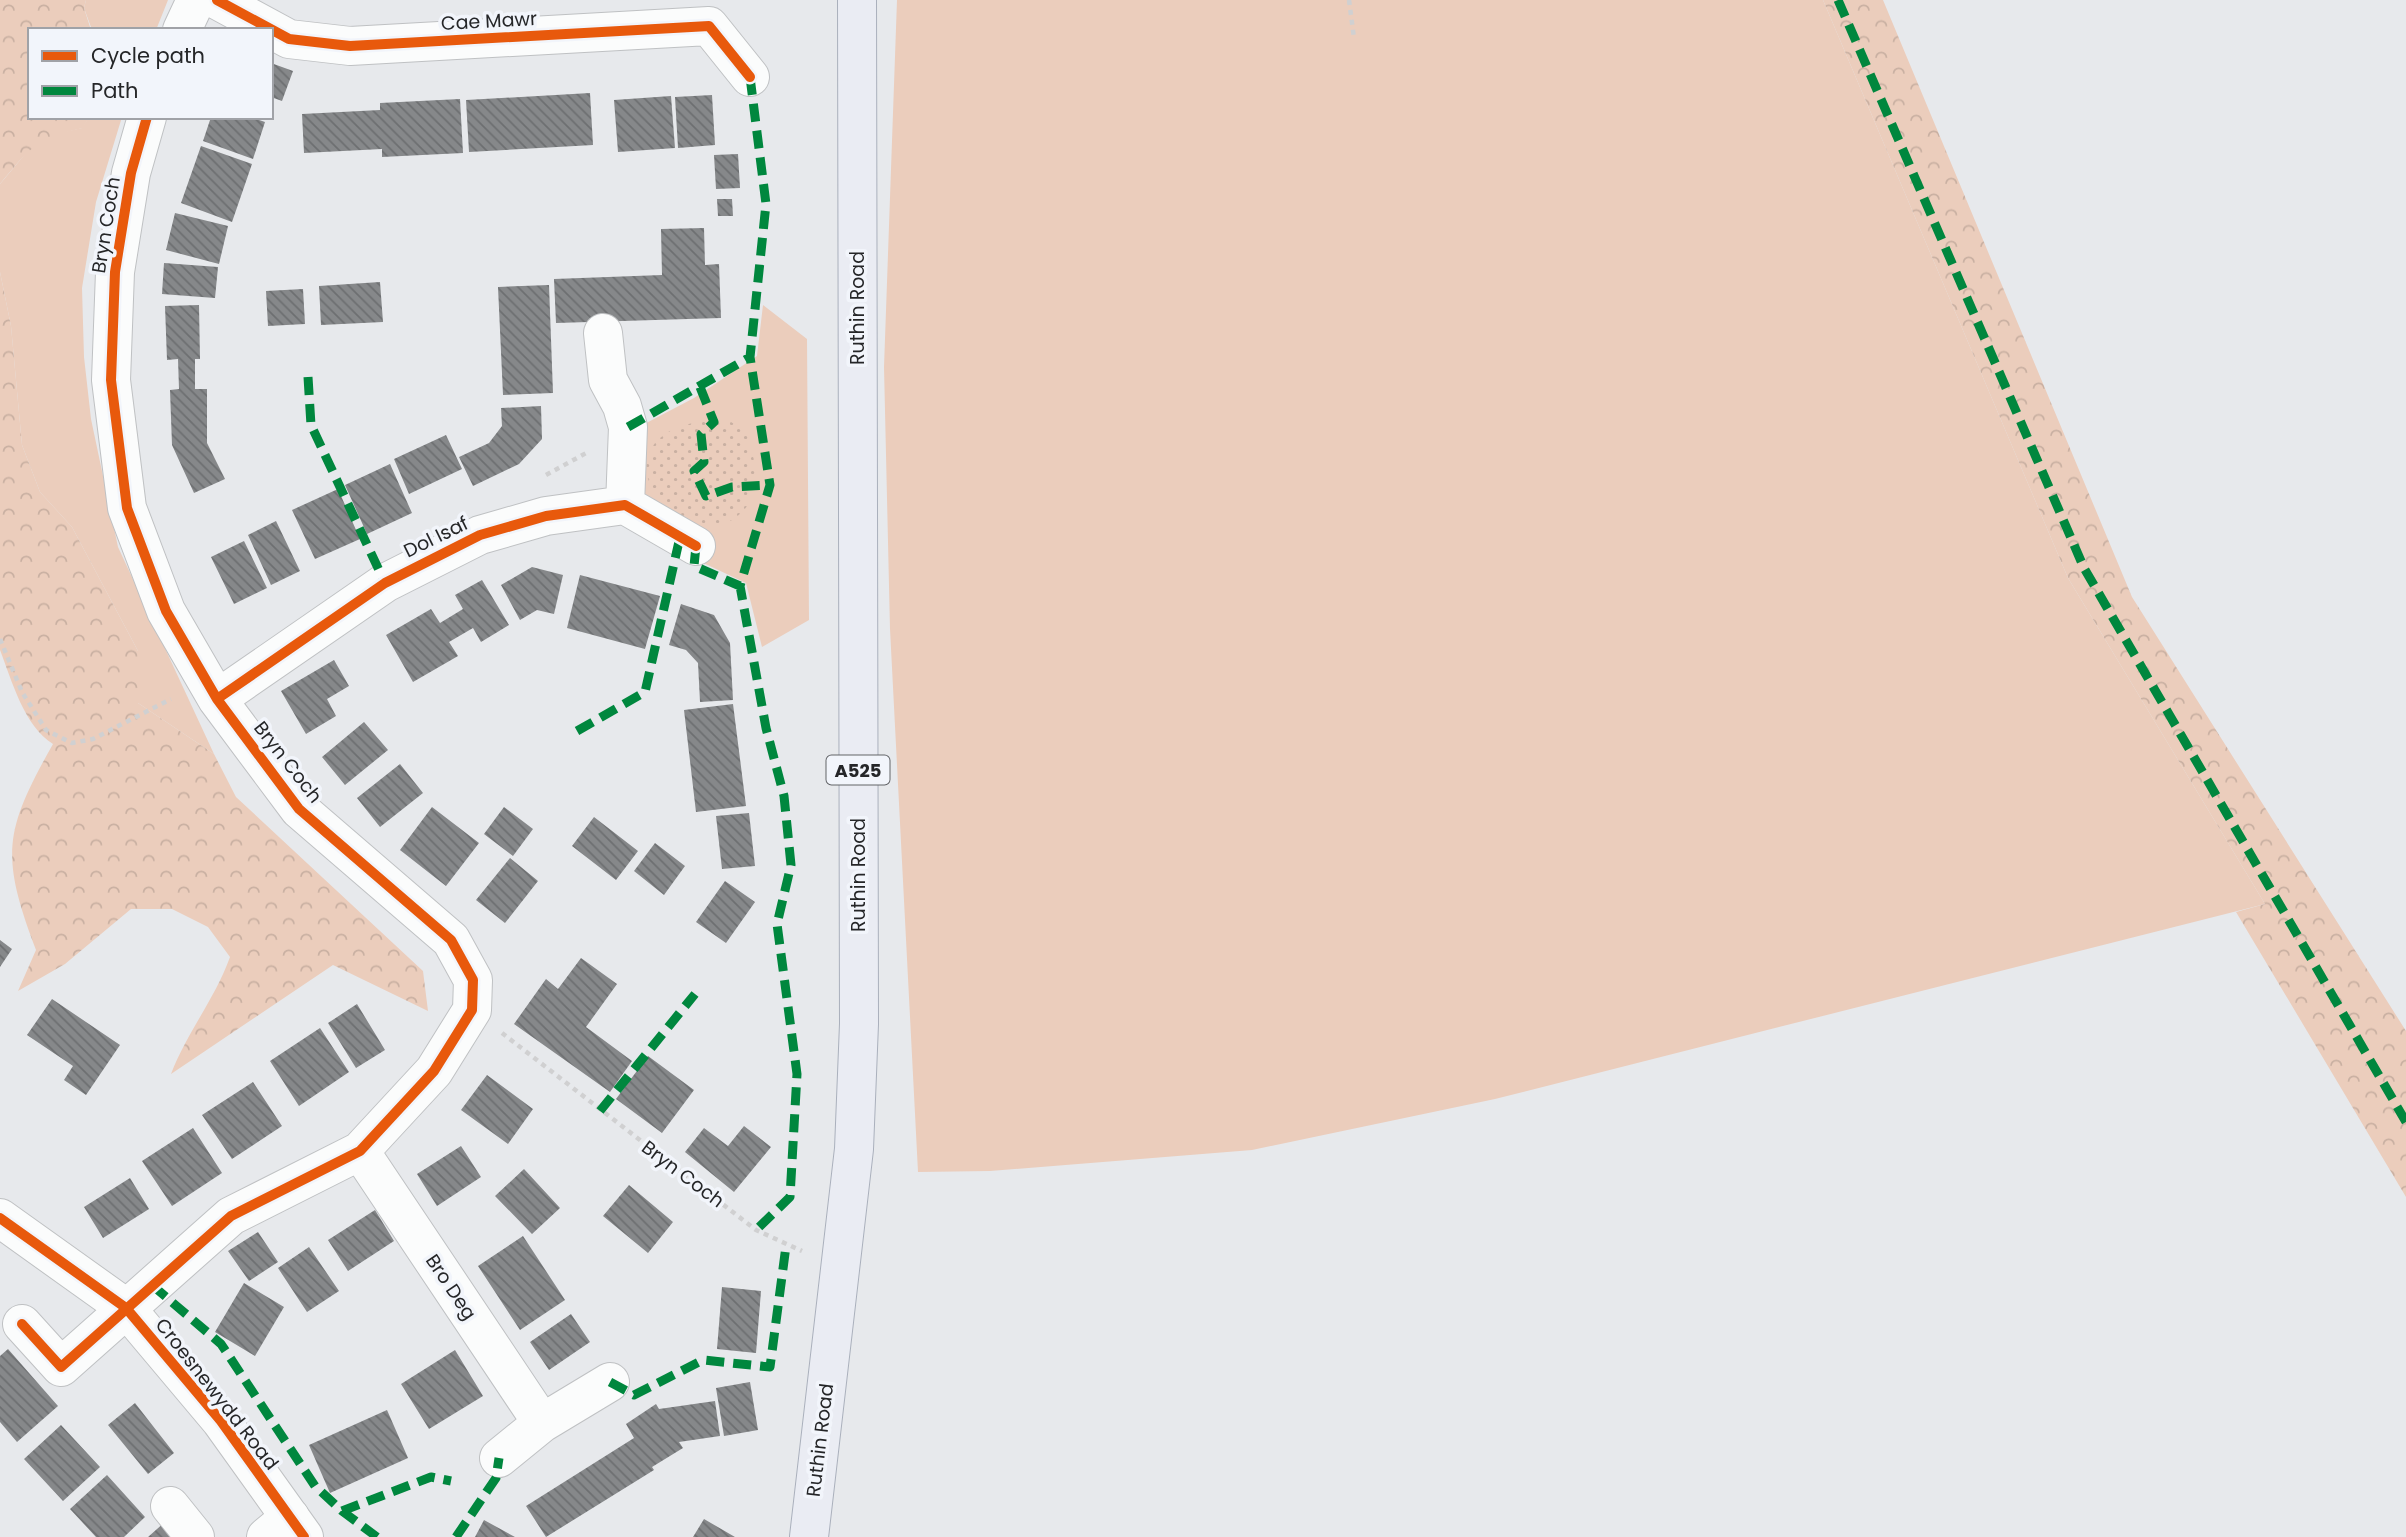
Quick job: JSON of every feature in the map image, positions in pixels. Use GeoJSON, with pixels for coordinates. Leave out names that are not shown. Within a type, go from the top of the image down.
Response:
{"type":"FeatureCollection","features":[{"type":"Feature","properties":{"kind":"main road","name":"Ruthin Road"},"geometry":{"type":"LineString","coordinates":[[809,1537],[854,1149],[859,1024],[856,0]]}},
{"type":"Feature","properties":{"kind":"street"},"geometry":{"type":"LineString","coordinates":[[183,28],[196,0]]}},
{"type":"Feature","properties":{"kind":"street","name":"Cae Mawr"},"geometry":{"type":"LineString","coordinates":[[217,0],[269,28]]}},
{"type":"Feature","properties":{"kind":"street","name":"Cae Mawr"},"geometry":{"type":"LineString","coordinates":[[273,30],[289,39],[350,46],[718,13],[750,76]]}},
{"type":"Feature","properties":{"kind":"street","name":"Bryn Coch"},"geometry":{"type":"LineString","coordinates":[[146,119],[131,173],[115,272],[111,380],[127,508],[166,611],[212,690],[299,809],[451,940],[473,980],[472,1010]]}},
{"type":"Feature","properties":{"kind":"street"},"geometry":{"type":"LineString","coordinates":[[603,334],[608,380],[622,406],[628,427],[625,505],[696,546]]}},
{"type":"Feature","properties":{"kind":"street","name":"Dol Isaf"},"geometry":{"type":"LineString","coordinates":[[212,690],[385,583],[480,535],[546,516],[625,505]]}},
{"type":"Feature","properties":{"kind":"street"},"geometry":{"type":"LineString","coordinates":[[22,1324],[61,1367],[231,1216],[360,1151],[434,1071],[472,1010]]}},
{"type":"Feature","properties":{"kind":"street","name":"Bro Deg"},"geometry":{"type":"LineString","coordinates":[[360,1151],[542,1423]]}},
{"type":"Feature","properties":{"kind":"street","name":"Croesnewydd Road"},"geometry":{"type":"LineString","coordinates":[[0,1218],[126,1308],[221,1421],[287,1530]]}},
{"type":"Feature","properties":{"kind":"street"},"geometry":{"type":"LineString","coordinates":[[499,1458],[542,1423],[610,1382]]}},
{"type":"Feature","properties":{"kind":"street"},"geometry":{"type":"LineString","coordinates":[[170,1506],[195,1537]]}},
{"type":"Feature","properties":{"kind":"path"},"geometry":{"type":"LineString","coordinates":[[1349,0],[1354,38]]}},
{"type":"Feature","properties":{"kind":"path"},"geometry":{"type":"LineString","coordinates":[[545,476],[628,427]]}},
{"type":"Feature","properties":{"kind":"path"},"geometry":{"type":"LineString","coordinates":[[0,639],[22,692],[46,730],[72,743],[93,739],[212,690]]}},
{"type":"Feature","properties":{"kind":"green space"},"geometry":{"type":"Polygon","coordinates":[[[0,0],[86,0],[84,8],[90,28],[28,28],[28,119],[88,119],[83,128],[54,136],[35,147],[0,184],[0,0]]]}},
{"type":"Feature","properties":{"kind":"green space"},"geometry":{"type":"Polygon","coordinates":[[[86,0],[168,0],[157,28],[91,28],[84,8],[86,0]]]}},
{"type":"Feature","properties":{"kind":"green space"},"geometry":{"type":"Polygon","coordinates":[[[897,0],[1823,0],[2068,578],[2265,904],[1495,1099],[1252,1150],[990,1171],[918,1172],[890,629],[884,367],[897,0]]]}},
{"type":"Feature","properties":{"kind":"green space"},"geometry":{"type":"Polygon","coordinates":[[[1823,0],[1883,0],[2132,597],[2406,1031],[2406,1197],[2236,912],[2265,904],[2068,578],[1823,0]]]}},
{"type":"Feature","properties":{"kind":"green space"},"geometry":{"type":"Polygon","coordinates":[[[88,119],[121,119],[96,202],[82,288],[84,357],[91,419],[118,547],[214,754],[138,703],[138,651],[72,527],[40,492],[22,445],[11,326],[0,272],[0,184],[31,147],[50,135],[82,128],[88,119]]]}},
{"type":"Feature","properties":{"kind":"green space"},"geometry":{"type":"Polygon","coordinates":[[[0,272],[11,326],[22,445],[40,492],[72,527],[138,651],[138,703],[214,754],[236,797],[423,971],[428,1011],[333,965],[171,1074],[230,957],[208,927],[172,909],[131,909],[65,964],[18,991],[36,950],[17,890],[13,844],[25,800],[53,744],[34,726],[27,715],[0,650],[0,272]]]}},
{"type":"Feature","properties":{"kind":"green space"},"geometry":{"type":"Polygon","coordinates":[[[763,305],[807,339],[809,620],[762,647],[746,583],[699,561],[628,503],[633,430],[694,398],[757,356],[763,305]]]}},
{"type":"Feature","properties":{"kind":"green space"},"geometry":{"type":"Polygon","coordinates":[[[726,419],[746,431],[754,463],[753,494],[742,512],[717,526],[692,524],[669,511],[653,490],[646,467],[654,444],[679,427],[726,419]]]}},
{"type":"Feature","properties":{"kind":"building"},"geometry":{"type":"Polygon","coordinates":[[[273,64],[293,71],[282,101],[273,98],[273,64]]]}},
{"type":"Feature","properties":{"kind":"building"},"geometry":{"type":"Polygon","coordinates":[[[590,93],[593,145],[469,152],[466,100],[590,93]]]}},
{"type":"Feature","properties":{"kind":"building"},"geometry":{"type":"Polygon","coordinates":[[[712,95],[715,145],[678,148],[675,97],[712,95]]]}},
{"type":"Feature","properties":{"kind":"building"},"geometry":{"type":"Polygon","coordinates":[[[671,96],[675,148],[618,152],[614,100],[671,96]]]}},
{"type":"Feature","properties":{"kind":"building"},"geometry":{"type":"Polygon","coordinates":[[[460,99],[463,153],[382,157],[382,149],[304,153],[302,114],[380,110],[380,103],[460,99]]]}},
{"type":"Feature","properties":{"kind":"building"},"geometry":{"type":"Polygon","coordinates":[[[210,119],[256,119],[265,122],[253,159],[203,141],[210,119]]]}},
{"type":"Feature","properties":{"kind":"building"},"geometry":{"type":"Polygon","coordinates":[[[201,146],[252,164],[232,222],[181,203],[201,146]]]}},
{"type":"Feature","properties":{"kind":"building"},"geometry":{"type":"Polygon","coordinates":[[[738,154],[740,188],[716,189],[714,155],[738,154]]]}},
{"type":"Feature","properties":{"kind":"building"},"geometry":{"type":"Polygon","coordinates":[[[717,199],[732,199],[733,216],[718,216],[717,199]]]}},
{"type":"Feature","properties":{"kind":"building"},"geometry":{"type":"Polygon","coordinates":[[[175,213],[228,226],[219,264],[166,250],[175,213]]]}},
{"type":"Feature","properties":{"kind":"building"},"geometry":{"type":"Polygon","coordinates":[[[704,228],[705,265],[719,264],[721,318],[556,323],[554,279],[662,275],[661,229],[704,228]]]}},
{"type":"Feature","properties":{"kind":"building"},"geometry":{"type":"Polygon","coordinates":[[[164,263],[218,267],[215,298],[162,294],[164,263]]]}},
{"type":"Feature","properties":{"kind":"building"},"geometry":{"type":"Polygon","coordinates":[[[380,282],[383,322],[321,325],[319,286],[380,282]]]}},
{"type":"Feature","properties":{"kind":"building"},"geometry":{"type":"Polygon","coordinates":[[[549,285],[553,393],[503,395],[498,287],[549,285]]]}},
{"type":"Feature","properties":{"kind":"building"},"geometry":{"type":"Polygon","coordinates":[[[303,289],[305,324],[268,326],[266,291],[303,289]]]}},
{"type":"Feature","properties":{"kind":"building"},"geometry":{"type":"Polygon","coordinates":[[[199,305],[200,359],[195,359],[195,389],[207,389],[207,443],[225,479],[194,493],[172,445],[170,390],[179,389],[178,359],[167,360],[165,306],[199,305]]]}},
{"type":"Feature","properties":{"kind":"building"},"geometry":{"type":"Polygon","coordinates":[[[541,406],[542,439],[519,464],[473,486],[459,457],[489,443],[502,426],[501,408],[541,406]]]}},
{"type":"Feature","properties":{"kind":"building"},"geometry":{"type":"Polygon","coordinates":[[[446,435],[462,469],[409,494],[394,459],[446,435]]]}},
{"type":"Feature","properties":{"kind":"building"},"geometry":{"type":"Polygon","coordinates":[[[390,464],[412,513],[367,534],[345,485],[390,464]]]}},
{"type":"Feature","properties":{"kind":"building"},"geometry":{"type":"Polygon","coordinates":[[[338,489],[360,539],[315,559],[292,510],[338,489]]]}},
{"type":"Feature","properties":{"kind":"building"},"geometry":{"type":"Polygon","coordinates":[[[276,521],[300,571],[271,585],[248,535],[276,521]]]}},
{"type":"Feature","properties":{"kind":"building"},"geometry":{"type":"Polygon","coordinates":[[[244,541],[267,588],[234,604],[211,557],[244,541]]]}},
{"type":"Feature","properties":{"kind":"building"},"geometry":{"type":"Polygon","coordinates":[[[532,567],[563,575],[554,614],[537,610],[520,620],[501,585],[532,567]]]}},
{"type":"Feature","properties":{"kind":"building"},"geometry":{"type":"Polygon","coordinates":[[[580,575],[660,596],[645,649],[567,628],[580,575]]]}},
{"type":"Feature","properties":{"kind":"building"},"geometry":{"type":"Polygon","coordinates":[[[482,580],[509,625],[481,642],[473,628],[449,642],[458,656],[413,682],[386,635],[431,609],[440,623],[463,609],[455,595],[482,580]]]}},
{"type":"Feature","properties":{"kind":"building"},"geometry":{"type":"Polygon","coordinates":[[[681,604],[714,615],[730,643],[733,700],[700,702],[698,663],[686,650],[669,645],[681,604]]]}},
{"type":"Feature","properties":{"kind":"building"},"geometry":{"type":"Polygon","coordinates":[[[334,660],[349,686],[327,699],[336,716],[306,734],[281,691],[334,660]]]}},
{"type":"Feature","properties":{"kind":"building"},"geometry":{"type":"Polygon","coordinates":[[[733,704],[746,806],[696,812],[684,710],[733,704]]]}},
{"type":"Feature","properties":{"kind":"building"},"geometry":{"type":"Polygon","coordinates":[[[364,722],[388,750],[345,785],[322,757],[364,722]]]}},
{"type":"Feature","properties":{"kind":"building"},"geometry":{"type":"Polygon","coordinates":[[[400,764],[423,793],[380,827],[357,798],[400,764]]]}},
{"type":"Feature","properties":{"kind":"building"},"geometry":{"type":"Polygon","coordinates":[[[432,807],[479,843],[446,886],[400,850],[432,807]]]}},
{"type":"Feature","properties":{"kind":"building"},"geometry":{"type":"Polygon","coordinates":[[[504,807],[533,829],[513,856],[484,834],[504,807]]]}},
{"type":"Feature","properties":{"kind":"building"},"geometry":{"type":"Polygon","coordinates":[[[749,813],[755,866],[722,869],[716,816],[749,813]]]}},
{"type":"Feature","properties":{"kind":"building"},"geometry":{"type":"Polygon","coordinates":[[[594,817],[638,851],[616,880],[572,846],[594,817]]]}},
{"type":"Feature","properties":{"kind":"building"},"geometry":{"type":"Polygon","coordinates":[[[655,843],[685,866],[664,895],[634,871],[655,843]]]}},
{"type":"Feature","properties":{"kind":"building"},"geometry":{"type":"Polygon","coordinates":[[[510,858],[538,881],[505,923],[476,900],[510,858]]]}},
{"type":"Feature","properties":{"kind":"building"},"geometry":{"type":"Polygon","coordinates":[[[725,881],[755,902],[726,943],[696,922],[725,881]]]}},
{"type":"Feature","properties":{"kind":"building"},"geometry":{"type":"Polygon","coordinates":[[[0,940],[12,949],[0,967],[0,940]]]}},
{"type":"Feature","properties":{"kind":"building"},"geometry":{"type":"Polygon","coordinates":[[[581,958],[617,984],[586,1027],[632,1061],[610,1092],[514,1024],[546,979],[558,989],[581,958]]]}},
{"type":"Feature","properties":{"kind":"building"},"geometry":{"type":"Polygon","coordinates":[[[52,999],[120,1045],[86,1095],[64,1080],[73,1066],[27,1035],[52,999]]]}},
{"type":"Feature","properties":{"kind":"building"},"geometry":{"type":"Polygon","coordinates":[[[357,1004],[385,1050],[356,1068],[328,1023],[357,1004]]]}},
{"type":"Feature","properties":{"kind":"building"},"geometry":{"type":"Polygon","coordinates":[[[320,1028],[349,1072],[299,1106],[270,1061],[320,1028]]]}},
{"type":"Feature","properties":{"kind":"building"},"geometry":{"type":"Polygon","coordinates":[[[648,1056],[694,1090],[662,1133],[616,1099],[648,1056]]]}},
{"type":"Feature","properties":{"kind":"building"},"geometry":{"type":"Polygon","coordinates":[[[487,1075],[533,1109],[508,1144],[461,1110],[487,1075]]]}},
{"type":"Feature","properties":{"kind":"building"},"geometry":{"type":"Polygon","coordinates":[[[253,1082],[282,1126],[232,1159],[202,1115],[253,1082]]]}},
{"type":"Feature","properties":{"kind":"building"},"geometry":{"type":"Polygon","coordinates":[[[744,1126],[771,1147],[734,1192],[685,1152],[704,1128],[728,1146],[744,1126]]]}},
{"type":"Feature","properties":{"kind":"building"},"geometry":{"type":"Polygon","coordinates":[[[193,1128],[222,1173],[172,1206],[142,1161],[193,1128]]]}},
{"type":"Feature","properties":{"kind":"building"},"geometry":{"type":"Polygon","coordinates":[[[461,1146],[481,1177],[437,1206],[417,1174],[461,1146]]]}},
{"type":"Feature","properties":{"kind":"building"},"geometry":{"type":"Polygon","coordinates":[[[524,1169],[560,1208],[532,1234],[495,1196],[524,1169]]]}},
{"type":"Feature","properties":{"kind":"building"},"geometry":{"type":"Polygon","coordinates":[[[130,1178],[149,1209],[103,1238],[84,1207],[130,1178]]]}},
{"type":"Feature","properties":{"kind":"building"},"geometry":{"type":"Polygon","coordinates":[[[629,1185],[673,1222],[648,1253],[603,1216],[629,1185]]]}},
{"type":"Feature","properties":{"kind":"building"},"geometry":{"type":"Polygon","coordinates":[[[375,1210],[394,1241],[348,1271],[328,1240],[375,1210]]]}},
{"type":"Feature","properties":{"kind":"building"},"geometry":{"type":"Polygon","coordinates":[[[258,1232],[278,1262],[249,1281],[228,1251],[258,1232]]]}},
{"type":"Feature","properties":{"kind":"building"},"geometry":{"type":"Polygon","coordinates":[[[523,1236],[565,1300],[520,1330],[478,1266],[523,1236]]]}},
{"type":"Feature","properties":{"kind":"building"},"geometry":{"type":"Polygon","coordinates":[[[309,1247],[339,1291],[307,1312],[278,1268],[309,1247]]]}},
{"type":"Feature","properties":{"kind":"building"},"geometry":{"type":"Polygon","coordinates":[[[244,1283],[284,1307],[255,1356],[215,1332],[244,1283]]]}},
{"type":"Feature","properties":{"kind":"building"},"geometry":{"type":"Polygon","coordinates":[[[722,1287],[761,1291],[756,1353],[717,1349],[722,1287]]]}},
{"type":"Feature","properties":{"kind":"building"},"geometry":{"type":"Polygon","coordinates":[[[571,1314],[590,1342],[549,1370],[530,1342],[571,1314]]]}},
{"type":"Feature","properties":{"kind":"building"},"geometry":{"type":"Polygon","coordinates":[[[8,1349],[58,1406],[17,1442],[0,1422],[0,1356],[8,1349]]]}},
{"type":"Feature","properties":{"kind":"building"},"geometry":{"type":"Polygon","coordinates":[[[455,1350],[483,1396],[429,1429],[401,1384],[455,1350]]]}},
{"type":"Feature","properties":{"kind":"building"},"geometry":{"type":"Polygon","coordinates":[[[750,1382],[758,1430],[724,1436],[716,1388],[750,1382]]]}},
{"type":"Feature","properties":{"kind":"building"},"geometry":{"type":"Polygon","coordinates":[[[715,1401],[720,1436],[679,1442],[683,1448],[652,1467],[654,1470],[546,1537],[526,1506],[634,1438],[626,1424],[656,1404],[659,1409],[715,1401]]]}},
{"type":"Feature","properties":{"kind":"building"},"geometry":{"type":"Polygon","coordinates":[[[135,1403],[174,1453],[148,1474],[108,1425],[135,1403]]]}},
{"type":"Feature","properties":{"kind":"building"},"geometry":{"type":"Polygon","coordinates":[[[387,1410],[408,1458],[330,1493],[309,1445],[387,1410]]]}},
{"type":"Feature","properties":{"kind":"building"},"geometry":{"type":"Polygon","coordinates":[[[61,1425],[100,1467],[63,1501],[24,1459],[61,1425]]]}},
{"type":"Feature","properties":{"kind":"building"},"geometry":{"type":"Polygon","coordinates":[[[107,1475],[145,1517],[124,1537],[96,1537],[70,1509],[107,1475]]]}},
{"type":"Feature","properties":{"kind":"building"},"geometry":{"type":"Polygon","coordinates":[[[704,1519],[735,1537],[693,1537],[704,1519]]]}},
{"type":"Feature","properties":{"kind":"building"},"geometry":{"type":"Polygon","coordinates":[[[484,1520],[515,1537],[475,1537],[484,1520]]]}},
{"type":"Feature","properties":{"kind":"building"},"geometry":{"type":"Polygon","coordinates":[[[166,1521],[179,1537],[148,1537],[166,1521]]]}},
{"type":"Feature","properties":{"kind":"marked path"},"geometry":{"type":"LineString","coordinates":[[1838,0],[2084,568],[2406,1122]]}},
{"type":"Feature","properties":{"kind":"marked path"},"geometry":{"type":"LineString","coordinates":[[750,77],[766,204],[750,357],[770,485],[740,586],[766,728],[784,796],[791,865],[777,924],[797,1074],[790,1197],[756,1230]]}},
{"type":"Feature","properties":{"kind":"marked path"},"geometry":{"type":"LineString","coordinates":[[628,427],[750,357]]}},
{"type":"Feature","properties":{"kind":"marked path"},"geometry":{"type":"LineString","coordinates":[[308,377],[311,425],[385,583]]}},
{"type":"Feature","properties":{"kind":"marked path"},"geometry":{"type":"LineString","coordinates":[[700,387],[714,422],[701,434],[704,462],[694,471],[706,496],[732,487],[770,485]]}},
{"type":"Feature","properties":{"kind":"marked path"},"geometry":{"type":"LineString","coordinates":[[577,731],[645,692],[680,537]]}},
{"type":"Feature","properties":{"kind":"marked path"},"geometry":{"type":"LineString","coordinates":[[696,546],[694,566],[740,586]]}},
{"type":"Feature","properties":{"kind":"marked path"},"geometry":{"type":"LineString","coordinates":[[600,1111],[695,994]]}},
{"type":"Feature","properties":{"kind":"marked path"},"geometry":{"type":"LineString","coordinates":[[610,1382],[634,1395],[703,1360],[770,1367],[786,1246]]}},
{"type":"Feature","properties":{"kind":"marked path"},"geometry":{"type":"LineString","coordinates":[[152,1285],[221,1344],[315,1486],[342,1511],[377,1537]]}},
{"type":"Feature","properties":{"kind":"marked path"},"geometry":{"type":"LineString","coordinates":[[456,1537],[496,1478],[499,1458]]}},
{"type":"Feature","properties":{"kind":"marked path"},"geometry":{"type":"LineString","coordinates":[[342,1511],[431,1477],[451,1481]]}},
{"type":"Feature","properties":{"kind":"cycle path"},"geometry":{"type":"LineString","coordinates":[[217,0],[269,28]]}},
{"type":"Feature","properties":{"kind":"cycle path"},"geometry":{"type":"LineString","coordinates":[[273,30],[289,39],[350,46],[709,26],[750,77]]}},
{"type":"Feature","properties":{"kind":"cycle path"},"geometry":{"type":"LineString","coordinates":[[22,1324],[61,1367],[231,1216],[360,1151],[434,1071],[472,1010],[473,980],[451,940],[299,809],[217,699],[166,611],[127,508],[111,380],[115,272],[131,173],[146,119]]}},
{"type":"Feature","properties":{"kind":"cycle path"},"geometry":{"type":"LineString","coordinates":[[217,699],[385,583],[480,535],[546,516],[625,505],[696,546]]}},
{"type":"Feature","properties":{"kind":"cycle path"},"geometry":{"type":"LineString","coordinates":[[0,1218],[126,1308],[221,1421],[304,1537]]}}]}
